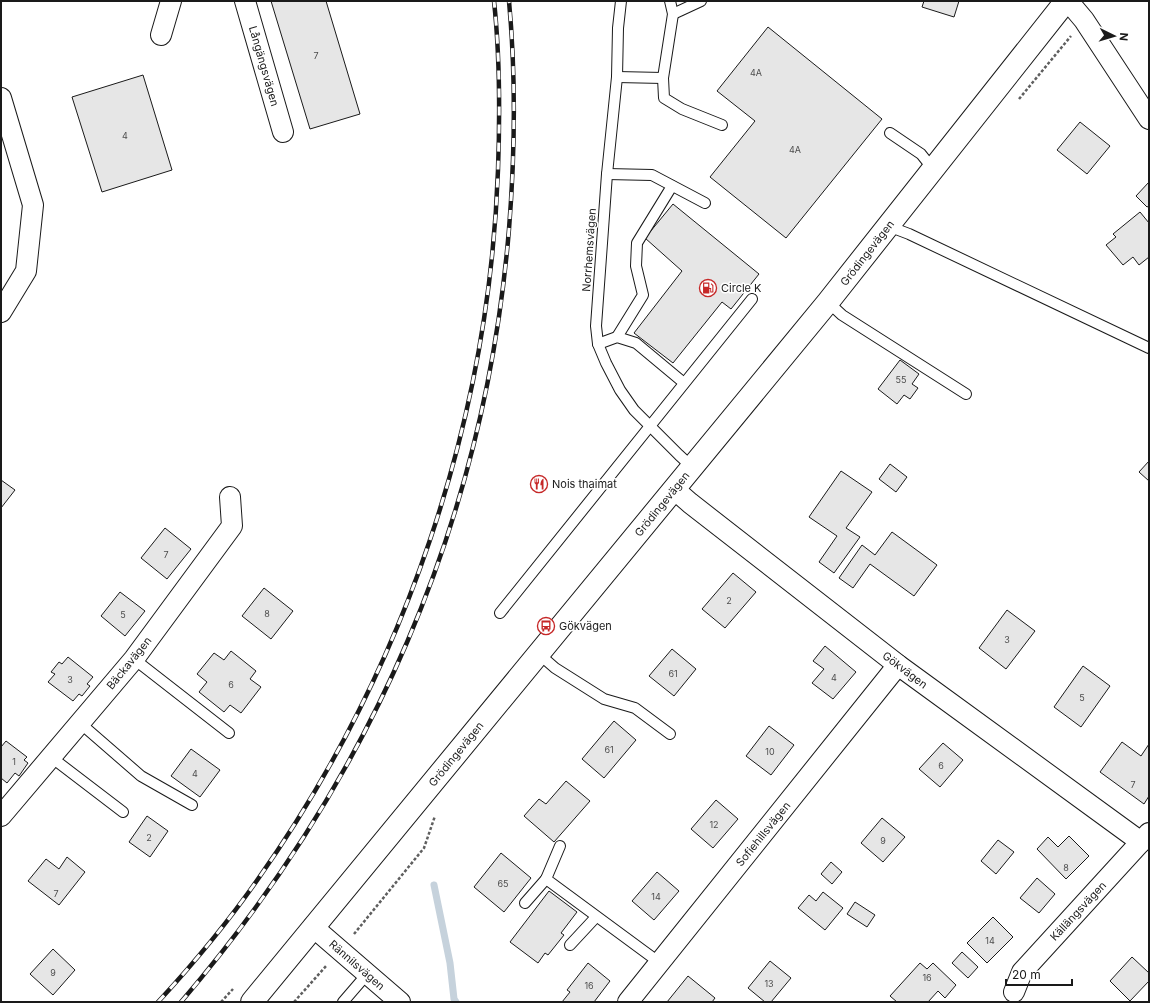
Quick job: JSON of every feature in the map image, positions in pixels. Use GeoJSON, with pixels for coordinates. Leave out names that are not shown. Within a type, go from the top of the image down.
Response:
{"type":"FeatureCollection","features":[{"type":"Feature","properties":{"kind":"street"},"geometry":{"type":"LineString","coordinates":[[161,35],[171,1]]}},
{"type":"Feature","properties":{"kind":"street","name":"Långängsvägen"},"geometry":{"type":"LineString","coordinates":[[245,1],[283,132]]}},
{"type":"Feature","properties":{"kind":"street"},"geometry":{"type":"LineString","coordinates":[[1067,1],[1084,20],[1149,119]]}},
{"type":"Feature","properties":{"kind":"street","name":"Grödingevägen"},"geometry":{"type":"LineString","coordinates":[[252,1002],[828,302],[1067,1]]}},
{"type":"Feature","properties":{"kind":"street"},"geometry":{"type":"LineString","coordinates":[[1,98],[33,205],[26,271],[1,312]]}},
{"type":"Feature","properties":{"kind":"street","name":"Gökvägen"},"geometry":{"type":"LineString","coordinates":[[674,489],[696,508],[898,665],[1145,838]]}},
{"type":"Feature","properties":{"kind":"street","name":"Bäckavägen"},"geometry":{"type":"LineString","coordinates":[[1,816],[134,659],[232,526],[230,497]]}},
{"type":"Feature","properties":{"kind":"street","name":"Sofiehillsvägen"},"geometry":{"type":"LineString","coordinates":[[628,1002],[898,665]]}},
{"type":"Feature","properties":{"kind":"street","name":"Källängsvägen"},"geometry":{"type":"LineString","coordinates":[[1014,992],[1022,972],[1145,838]]}},
{"type":"Feature","properties":{"kind":"street","name":"Rännilsvägen"},"geometry":{"type":"LineString","coordinates":[[313,927],[400,1002]]}},
{"type":"Feature","properties":{"kind":"lane","name":"Norrhemsvägen"},"geometry":{"type":"LineString","coordinates":[[622,1],[618,28],[617,78],[607,174],[596,326],[598,344],[620,390],[634,410],[692,467]]}},
{"type":"Feature","properties":{"kind":"lane"},"geometry":{"type":"LineString","coordinates":[[670,1],[673,14],[663,78],[664,98],[682,109],[722,125]]}},
{"type":"Feature","properties":{"kind":"lane"},"geometry":{"type":"LineString","coordinates":[[673,14],[701,1]]}},
{"type":"Feature","properties":{"kind":"lane"},"geometry":{"type":"LineString","coordinates":[[617,78],[663,78]]}},
{"type":"Feature","properties":{"kind":"lane"},"geometry":{"type":"LineString","coordinates":[[890,133],[921,154],[933,169]]}},
{"type":"Feature","properties":{"kind":"lane"},"geometry":{"type":"LineString","coordinates":[[607,174],[652,176],[705,203]]}},
{"type":"Feature","properties":{"kind":"lane"},"geometry":{"type":"LineString","coordinates":[[617,337],[643,295],[636,266],[637,243],[672,186]]}},
{"type":"Feature","properties":{"kind":"lane"},"geometry":{"type":"LineString","coordinates":[[888,226],[908,234],[1149,348]]}},
{"type":"Feature","properties":{"kind":"lane"},"geometry":{"type":"LineString","coordinates":[[500,613],[752,299]]}},
{"type":"Feature","properties":{"kind":"lane"},"geometry":{"type":"LineString","coordinates":[[828,302],[842,315],[966,394]]}},
{"type":"Feature","properties":{"kind":"lane"},"geometry":{"type":"LineString","coordinates":[[598,344],[617,337],[636,343],[684,383]]}},
{"type":"Feature","properties":{"kind":"lane"},"geometry":{"type":"LineString","coordinates":[[539,654],[555,668],[604,699],[635,708],[670,734]]}},
{"type":"Feature","properties":{"kind":"lane"},"geometry":{"type":"LineString","coordinates":[[134,659],[229,733]]}},
{"type":"Feature","properties":{"kind":"lane"},"geometry":{"type":"LineString","coordinates":[[80,723],[141,776],[192,805]]}},
{"type":"Feature","properties":{"kind":"lane"},"geometry":{"type":"LineString","coordinates":[[51,757],[123,812]]}},
{"type":"Feature","properties":{"kind":"lane"},"geometry":{"type":"LineString","coordinates":[[525,903],[546,879],[560,846]]}},
{"type":"Feature","properties":{"kind":"lane"},"geometry":{"type":"LineString","coordinates":[[546,879],[660,963]]}},
{"type":"Feature","properties":{"kind":"lane"},"geometry":{"type":"LineString","coordinates":[[570,945],[596,917]]}},
{"type":"Feature","properties":{"kind":"lane"},"geometry":{"type":"LineString","coordinates":[[343,1002],[368,974]]}},
{"type":"Feature","properties":{"kind":"building"},"geometry":{"type":"Polygon","coordinates":[[[271,1],[326,1],[360,114],[310,129],[271,1]]]}},
{"type":"Feature","properties":{"kind":"building"},"geometry":{"type":"Polygon","coordinates":[[[924,1],[959,1],[954,17],[922,7],[924,1]]]}},
{"type":"Feature","properties":{"kind":"building"},"geometry":{"type":"Polygon","coordinates":[[[768,27],[882,119],[786,238],[710,177],[755,121],[717,91],[768,27]]]}},
{"type":"Feature","properties":{"kind":"building"},"geometry":{"type":"Polygon","coordinates":[[[143,75],[172,170],[102,192],[72,97],[143,75]]]}},
{"type":"Feature","properties":{"kind":"building"},"geometry":{"type":"Polygon","coordinates":[[[1080,122],[1110,146],[1087,174],[1057,150],[1080,122]]]}},
{"type":"Feature","properties":{"kind":"building"},"geometry":{"type":"Polygon","coordinates":[[[1149,182],[1149,206],[1147,207],[1136,196],[1149,182]]]}},
{"type":"Feature","properties":{"kind":"building","name":"Circle K"},"geometry":{"type":"Polygon","coordinates":[[[673,204],[759,274],[731,309],[722,302],[673,363],[634,333],[682,271],[645,238],[673,204]]]}},
{"type":"Feature","properties":{"kind":"building"},"geometry":{"type":"Polygon","coordinates":[[[1140,212],[1149,223],[1149,257],[1139,265],[1133,257],[1123,265],[1106,245],[1116,237],[1113,234],[1140,212]]]}},
{"type":"Feature","properties":{"kind":"building"},"geometry":{"type":"Polygon","coordinates":[[[900,360],[919,374],[912,384],[918,388],[910,399],[904,395],[897,404],[878,389],[900,360]]]}},
{"type":"Feature","properties":{"kind":"building"},"geometry":{"type":"Polygon","coordinates":[[[1149,461],[1149,481],[1139,472],[1149,461]]]}},
{"type":"Feature","properties":{"kind":"building"},"geometry":{"type":"Polygon","coordinates":[[[890,464],[907,477],[896,492],[879,479],[890,464]]]}},
{"type":"Feature","properties":{"kind":"building"},"geometry":{"type":"Polygon","coordinates":[[[841,471],[872,492],[846,528],[860,537],[834,573],[819,562],[837,536],[809,517],[841,471]]]}},
{"type":"Feature","properties":{"kind":"building"},"geometry":{"type":"Polygon","coordinates":[[[1,480],[15,490],[1,508],[1,480]]]}},
{"type":"Feature","properties":{"kind":"building"},"geometry":{"type":"Polygon","coordinates":[[[165,528],[191,549],[167,579],[141,558],[165,528]]]}},
{"type":"Feature","properties":{"kind":"building"},"geometry":{"type":"Polygon","coordinates":[[[892,532],[937,565],[914,596],[870,564],[853,588],[839,578],[862,545],[875,555],[892,532]]]}},
{"type":"Feature","properties":{"kind":"building"},"geometry":{"type":"Polygon","coordinates":[[[733,573],[756,592],[725,628],[702,609],[733,573]]]}},
{"type":"Feature","properties":{"kind":"building"},"geometry":{"type":"Polygon","coordinates":[[[264,588],[293,611],[271,639],[242,616],[264,588]]]}},
{"type":"Feature","properties":{"kind":"building"},"geometry":{"type":"Polygon","coordinates":[[[120,592],[145,611],[125,636],[101,616],[120,592]]]}},
{"type":"Feature","properties":{"kind":"building"},"geometry":{"type":"Polygon","coordinates":[[[1007,610],[1035,631],[1006,669],[979,648],[1007,610]]]}},
{"type":"Feature","properties":{"kind":"building"},"geometry":{"type":"Polygon","coordinates":[[[825,646],[856,672],[833,699],[812,683],[824,669],[813,661],[825,646]]]}},
{"type":"Feature","properties":{"kind":"building"},"geometry":{"type":"Polygon","coordinates":[[[672,649],[696,669],[674,696],[649,676],[672,649]]]}},
{"type":"Feature","properties":{"kind":"building"},"geometry":{"type":"Polygon","coordinates":[[[231,651],[256,671],[250,679],[261,687],[241,713],[230,705],[224,712],[199,692],[207,682],[197,674],[214,653],[224,660],[231,651]]]}},
{"type":"Feature","properties":{"kind":"building"},"geometry":{"type":"Polygon","coordinates":[[[68,657],[93,677],[87,684],[90,686],[82,696],[79,694],[73,701],[48,682],[55,674],[51,672],[59,662],[62,664],[68,657]]]}},
{"type":"Feature","properties":{"kind":"building"},"geometry":{"type":"Polygon","coordinates":[[[1083,666],[1110,686],[1081,727],[1054,707],[1083,666]]]}},
{"type":"Feature","properties":{"kind":"building"},"geometry":{"type":"Polygon","coordinates":[[[614,721],[636,740],[604,778],[582,759],[614,721]]]}},
{"type":"Feature","properties":{"kind":"building"},"geometry":{"type":"Polygon","coordinates":[[[769,726],[794,745],[771,775],[746,756],[769,726]]]}},
{"type":"Feature","properties":{"kind":"building"},"geometry":{"type":"Polygon","coordinates":[[[6,741],[27,757],[24,760],[28,763],[19,776],[15,773],[7,783],[1,778],[1,747],[6,741]]]}},
{"type":"Feature","properties":{"kind":"building"},"geometry":{"type":"Polygon","coordinates":[[[1122,742],[1141,756],[1149,744],[1149,796],[1144,804],[1100,772],[1122,742]]]}},
{"type":"Feature","properties":{"kind":"building"},"geometry":{"type":"Polygon","coordinates":[[[943,743],[963,760],[940,787],[919,769],[943,743]]]}},
{"type":"Feature","properties":{"kind":"building"},"geometry":{"type":"Polygon","coordinates":[[[191,749],[220,770],[200,797],[171,776],[191,749]]]}},
{"type":"Feature","properties":{"kind":"building"},"geometry":{"type":"Polygon","coordinates":[[[566,781],[590,801],[554,842],[524,816],[539,799],[546,804],[566,781]]]}},
{"type":"Feature","properties":{"kind":"building"},"geometry":{"type":"Polygon","coordinates":[[[716,800],[738,819],[713,848],[691,829],[716,800]]]}},
{"type":"Feature","properties":{"kind":"building"},"geometry":{"type":"Polygon","coordinates":[[[147,816],[168,831],[150,857],[129,842],[147,816]]]}},
{"type":"Feature","properties":{"kind":"building"},"geometry":{"type":"Polygon","coordinates":[[[882,818],[905,837],[883,862],[861,843],[882,818]]]}},
{"type":"Feature","properties":{"kind":"building"},"geometry":{"type":"Polygon","coordinates":[[[1069,836],[1089,856],[1066,879],[1037,849],[1048,837],[1058,847],[1069,836]]]}},
{"type":"Feature","properties":{"kind":"building"},"geometry":{"type":"Polygon","coordinates":[[[998,840],[1014,852],[996,874],[981,861],[998,840]]]}},
{"type":"Feature","properties":{"kind":"building"},"geometry":{"type":"Polygon","coordinates":[[[501,853],[531,878],[504,912],[474,887],[501,853]]]}},
{"type":"Feature","properties":{"kind":"building"},"geometry":{"type":"Polygon","coordinates":[[[67,857],[85,872],[59,905],[28,881],[46,859],[59,869],[67,857]]]}},
{"type":"Feature","properties":{"kind":"building"},"geometry":{"type":"Polygon","coordinates":[[[831,862],[842,872],[832,884],[821,874],[831,862]]]}},
{"type":"Feature","properties":{"kind":"building"},"geometry":{"type":"Polygon","coordinates":[[[657,872],[679,891],[654,920],[632,901],[657,872]]]}},
{"type":"Feature","properties":{"kind":"building"},"geometry":{"type":"Polygon","coordinates":[[[1037,878],[1055,894],[1039,913],[1020,898],[1037,878]]]}},
{"type":"Feature","properties":{"kind":"building"},"geometry":{"type":"Polygon","coordinates":[[[549,891],[577,912],[561,933],[564,935],[548,955],[545,953],[538,963],[510,942],[549,891]]]}},
{"type":"Feature","properties":{"kind":"building"},"geometry":{"type":"Polygon","coordinates":[[[823,892],[843,908],[825,930],[798,908],[809,895],[816,901],[823,892]]]}},
{"type":"Feature","properties":{"kind":"building"},"geometry":{"type":"Polygon","coordinates":[[[855,902],[875,915],[867,927],[847,914],[855,902]]]}},
{"type":"Feature","properties":{"kind":"building"},"geometry":{"type":"Polygon","coordinates":[[[993,917],[1013,937],[987,963],[967,943],[993,917]]]}},
{"type":"Feature","properties":{"kind":"building"},"geometry":{"type":"Polygon","coordinates":[[[53,949],[75,970],[53,995],[30,974],[53,949]]]}},
{"type":"Feature","properties":{"kind":"building"},"geometry":{"type":"Polygon","coordinates":[[[962,952],[978,967],[968,978],[952,963],[962,952]]]}},
{"type":"Feature","properties":{"kind":"building"},"geometry":{"type":"Polygon","coordinates":[[[1132,957],[1149,973],[1149,981],[1130,1001],[1110,981],[1132,957]]]}},
{"type":"Feature","properties":{"kind":"building"},"geometry":{"type":"Polygon","coordinates":[[[770,961],[791,978],[771,1002],[765,1002],[748,988],[770,961]]]}},
{"type":"Feature","properties":{"kind":"building"},"geometry":{"type":"Polygon","coordinates":[[[588,963],[610,981],[594,1002],[562,1002],[570,992],[567,990],[588,963]]]}},
{"type":"Feature","properties":{"kind":"building"},"geometry":{"type":"Polygon","coordinates":[[[920,963],[927,969],[933,963],[956,985],[945,998],[938,991],[928,1002],[897,1002],[890,996],[920,963]]]}},
{"type":"Feature","properties":{"kind":"building"},"geometry":{"type":"Polygon","coordinates":[[[688,976],[715,998],[712,1002],[667,1002],[688,976]]]}},
{"type":"Feature","properties":{"kind":"waterway"},"geometry":{"type":"LineString","coordinates":[[434,885],[450,963],[454,999],[456,1002]]}},
{"type":"Feature","properties":{"kind":"railway"},"geometry":{"type":"LineString","coordinates":[[158,1002],[198,957],[235,911],[258,879],[310,799],[356,716],[396,630],[429,542],[457,451],[477,358],[491,265],[498,170],[499,128],[499,86],[494,1]]}},
{"type":"Feature","properties":{"kind":"railway"},"geometry":{"type":"LineString","coordinates":[[181,1002],[249,917],[309,829],[362,737],[407,642],[445,543],[474,442],[496,337],[509,229],[513,172],[514,115],[513,58],[509,1]]}},
{"type":"Feature","properties":{"kind":"place","name":"Circle K"},"geometry":{"type":"Point","coordinates":[708,288]}},
{"type":"Feature","properties":{"kind":"place","name":"Nois thaimat"},"geometry":{"type":"Point","coordinates":[539,484]}},
{"type":"Feature","properties":{"kind":"place","name":"Gökvägen"},"geometry":{"type":"Point","coordinates":[546,626]}}]}
